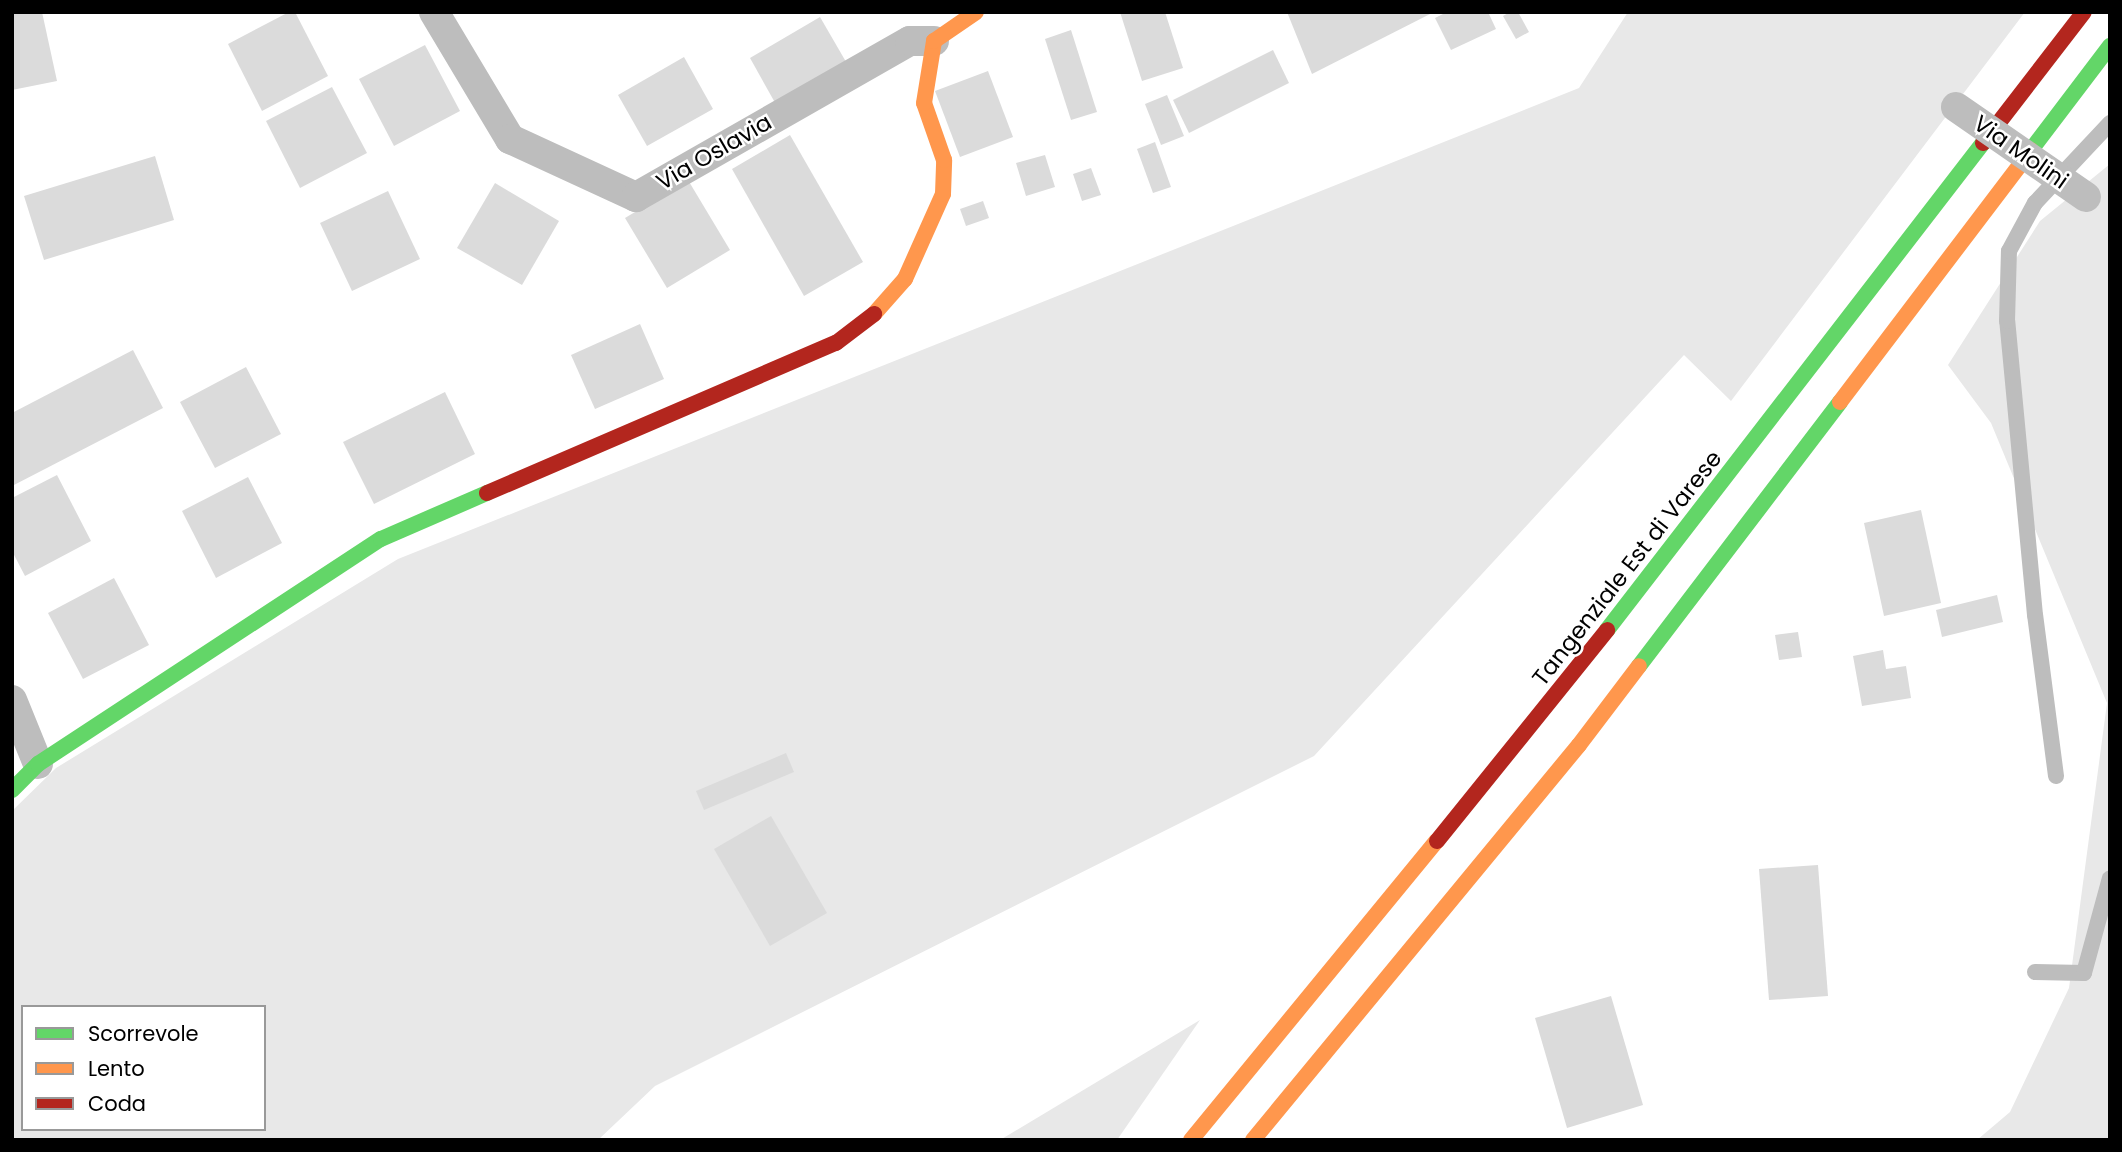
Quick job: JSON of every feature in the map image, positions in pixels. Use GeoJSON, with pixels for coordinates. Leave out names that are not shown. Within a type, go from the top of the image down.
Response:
{"type":"FeatureCollection","features":[{"type":"Feature","properties":{"kind":"main road"},"geometry":{"type":"LineString","coordinates":[[12,790],[38,764],[381,539],[836,343],[871,317],[905,279],[943,194],[944,160],[924,103],[934,41],[976,12]]}},
{"type":"Feature","properties":{"kind":"main road","name":"Tangenziale Est di Varese"},"geometry":{"type":"LineString","coordinates":[[1191,1140],[1543,713],[2084,12]]}},
{"type":"Feature","properties":{"kind":"main road"},"geometry":{"type":"LineString","coordinates":[[1253,1140],[1579,745],[2110,46]]}},
{"type":"Feature","properties":{"kind":"street","name":"Via Oslavia"},"geometry":{"type":"LineString","coordinates":[[434,12],[509,138],[636,197],[910,41],[934,41]]}},
{"type":"Feature","properties":{"kind":"street","name":"Via Molini"},"geometry":{"type":"LineString","coordinates":[[1956,107],[2086,197]]}},
{"type":"Feature","properties":{"kind":"street"},"geometry":{"type":"LineString","coordinates":[[12,700],[38,764]]}},
{"type":"Feature","properties":{"kind":"lane"},"geometry":{"type":"LineString","coordinates":[[2056,776],[2035,615],[2007,321],[2009,251],[2035,203],[2110,123]]}},
{"type":"Feature","properties":{"kind":"lane"},"geometry":{"type":"LineString","coordinates":[[2035,972],[2084,973],[2110,878]]}},
{"type":"Feature","properties":{"kind":"shaded area"},"geometry":{"type":"Polygon","coordinates":[[[1628,12],[2025,12],[1731,401],[1684,355],[1314,756],[655,1086],[598,1140],[12,1140],[12,811],[56,768],[398,559],[1579,88],[1628,12]]]}},
{"type":"Feature","properties":{"kind":"shaded area"},"geometry":{"type":"Polygon","coordinates":[[[2110,164],[2110,1140],[1977,1140],[2010,1112],[2069,988],[2107,703],[1991,423],[1948,365],[2040,221],[2110,164]]]}},
{"type":"Feature","properties":{"kind":"shaded area"},"geometry":{"type":"Polygon","coordinates":[[[1200,1020],[1117,1140],[1000,1140],[1200,1020]]]}},
{"type":"Feature","properties":{"kind":"building"},"geometry":{"type":"Polygon","coordinates":[[[42,12],[57,81],[12,90],[12,14],[42,12]]]}},
{"type":"Feature","properties":{"kind":"building"},"geometry":{"type":"Polygon","coordinates":[[[289,12],[295,12],[328,76],[262,111],[228,44],[289,12]]]}},
{"type":"Feature","properties":{"kind":"building"},"geometry":{"type":"Polygon","coordinates":[[[1120,12],[1165,12],[1183,68],[1142,81],[1120,12]]]}},
{"type":"Feature","properties":{"kind":"building"},"geometry":{"type":"Polygon","coordinates":[[[1287,12],[1434,12],[1312,74],[1287,12]]]}},
{"type":"Feature","properties":{"kind":"building"},"geometry":{"type":"Polygon","coordinates":[[[1447,12],[1488,12],[1496,29],[1451,50],[1435,18],[1447,12]]]}},
{"type":"Feature","properties":{"kind":"building"},"geometry":{"type":"Polygon","coordinates":[[[1518,12],[1529,32],[1516,39],[1503,16],[1518,12]]]}},
{"type":"Feature","properties":{"kind":"building"},"geometry":{"type":"Polygon","coordinates":[[[820,17],[849,67],[778,108],[750,58],[820,17]]]}},
{"type":"Feature","properties":{"kind":"building"},"geometry":{"type":"Polygon","coordinates":[[[1071,30],[1097,112],[1071,120],[1045,39],[1071,30]]]}},
{"type":"Feature","properties":{"kind":"building"},"geometry":{"type":"Polygon","coordinates":[[[425,45],[460,111],[394,146],[359,79],[425,45]]]}},
{"type":"Feature","properties":{"kind":"building"},"geometry":{"type":"Polygon","coordinates":[[[1273,50],[1289,83],[1189,133],[1173,100],[1273,50]]]}},
{"type":"Feature","properties":{"kind":"building"},"geometry":{"type":"Polygon","coordinates":[[[684,57],[713,109],[647,146],[618,95],[684,57]]]}},
{"type":"Feature","properties":{"kind":"building"},"geometry":{"type":"Polygon","coordinates":[[[988,71],[1013,137],[960,157],[935,91],[988,71]]]}},
{"type":"Feature","properties":{"kind":"building"},"geometry":{"type":"Polygon","coordinates":[[[332,87],[367,153],[300,188],[266,121],[332,87]]]}},
{"type":"Feature","properties":{"kind":"building"},"geometry":{"type":"Polygon","coordinates":[[[1167,95],[1184,136],[1161,145],[1145,104],[1167,95]]]}},
{"type":"Feature","properties":{"kind":"building"},"geometry":{"type":"Polygon","coordinates":[[[790,135],[863,262],[804,296],[732,169],[790,135]]]}},
{"type":"Feature","properties":{"kind":"building"},"geometry":{"type":"Polygon","coordinates":[[[1155,142],[1171,187],[1153,193],[1137,149],[1155,142]]]}},
{"type":"Feature","properties":{"kind":"building"},"geometry":{"type":"Polygon","coordinates":[[[1045,155],[1055,187],[1026,196],[1016,163],[1045,155]]]}},
{"type":"Feature","properties":{"kind":"building"},"geometry":{"type":"Polygon","coordinates":[[[155,156],[174,220],[44,260],[24,196],[155,156]]]}},
{"type":"Feature","properties":{"kind":"building"},"geometry":{"type":"Polygon","coordinates":[[[1091,168],[1101,195],[1082,201],[1073,174],[1091,168]]]}},
{"type":"Feature","properties":{"kind":"building"},"geometry":{"type":"Polygon","coordinates":[[[688,180],[730,250],[667,288],[625,218],[688,180]]]}},
{"type":"Feature","properties":{"kind":"building"},"geometry":{"type":"Polygon","coordinates":[[[495,183],[559,221],[522,285],[457,248],[495,183]]]}},
{"type":"Feature","properties":{"kind":"building"},"geometry":{"type":"Polygon","coordinates":[[[388,191],[420,259],[352,291],[320,223],[388,191]]]}},
{"type":"Feature","properties":{"kind":"building"},"geometry":{"type":"Polygon","coordinates":[[[983,201],[989,218],[966,226],[960,209],[983,201]]]}},
{"type":"Feature","properties":{"kind":"building"},"geometry":{"type":"Polygon","coordinates":[[[640,324],[664,379],[595,409],[571,355],[640,324]]]}},
{"type":"Feature","properties":{"kind":"building"},"geometry":{"type":"Polygon","coordinates":[[[133,350],[163,408],[12,486],[12,413],[133,350]]]}},
{"type":"Feature","properties":{"kind":"building"},"geometry":{"type":"Polygon","coordinates":[[[246,367],[281,434],[215,468],[180,402],[246,367]]]}},
{"type":"Feature","properties":{"kind":"building"},"geometry":{"type":"Polygon","coordinates":[[[445,392],[475,454],[374,504],[343,442],[445,392]]]}},
{"type":"Feature","properties":{"kind":"building"},"geometry":{"type":"Polygon","coordinates":[[[57,475],[91,541],[25,576],[12,551],[12,498],[57,475]]]}},
{"type":"Feature","properties":{"kind":"building"},"geometry":{"type":"Polygon","coordinates":[[[248,477],[282,543],[216,578],[182,511],[248,477]]]}},
{"type":"Feature","properties":{"kind":"building"},"geometry":{"type":"Polygon","coordinates":[[[1921,510],[1941,603],[1884,616],[1864,523],[1921,510]]]}},
{"type":"Feature","properties":{"kind":"building"},"geometry":{"type":"Polygon","coordinates":[[[114,578],[149,645],[83,679],[48,613],[114,578]]]}},
{"type":"Feature","properties":{"kind":"building"},"geometry":{"type":"Polygon","coordinates":[[[1997,595],[2003,622],[1942,637],[1936,610],[1997,595]]]}},
{"type":"Feature","properties":{"kind":"building"},"geometry":{"type":"Polygon","coordinates":[[[1798,632],[1802,657],[1779,660],[1775,635],[1798,632]]]}},
{"type":"Feature","properties":{"kind":"building"},"geometry":{"type":"Polygon","coordinates":[[[1883,650],[1886,669],[1906,666],[1911,698],[1862,706],[1853,656],[1883,650]]]}},
{"type":"Feature","properties":{"kind":"building"},"geometry":{"type":"Polygon","coordinates":[[[786,753],[794,772],[704,810],[696,791],[786,753]]]}},
{"type":"Feature","properties":{"kind":"building"},"geometry":{"type":"Polygon","coordinates":[[[771,816],[827,913],[770,946],[714,849],[771,816]]]}},
{"type":"Feature","properties":{"kind":"building"},"geometry":{"type":"Polygon","coordinates":[[[1818,865],[1828,996],[1769,1000],[1759,869],[1818,865]]]}},
{"type":"Feature","properties":{"kind":"building"},"geometry":{"type":"Polygon","coordinates":[[[1611,996],[1643,1105],[1567,1128],[1535,1018],[1611,996]]]}},
{"type":"Feature","properties":{"kind":"traffic: fast"},"geometry":{"type":"LineString","coordinates":[[2031,150],[2110,46]]}},
{"type":"Feature","properties":{"kind":"traffic: fast"},"geometry":{"type":"LineString","coordinates":[[1607,630],[1983,143]]}},
{"type":"Feature","properties":{"kind":"traffic: fast"},"geometry":{"type":"LineString","coordinates":[[1639,666],[1840,402]]}},
{"type":"Feature","properties":{"kind":"traffic: fast"},"geometry":{"type":"LineString","coordinates":[[12,790],[38,764],[381,539],[487,493]]}},
{"type":"Feature","properties":{"kind":"traffic: slow"},"geometry":{"type":"LineString","coordinates":[[874,314],[905,279],[943,194],[944,160],[924,103],[934,41],[976,12]]}},
{"type":"Feature","properties":{"kind":"traffic: slow"},"geometry":{"type":"LineString","coordinates":[[1840,402],[2031,150]]}},
{"type":"Feature","properties":{"kind":"traffic: slow"},"geometry":{"type":"LineString","coordinates":[[1253,1140],[1579,745],[1639,666]]}},
{"type":"Feature","properties":{"kind":"traffic: slow"},"geometry":{"type":"LineString","coordinates":[[1191,1140],[1437,841]]}},
{"type":"Feature","properties":{"kind":"traffic: jam"},"geometry":{"type":"LineString","coordinates":[[1983,143],[2084,12]]}},
{"type":"Feature","properties":{"kind":"traffic: jam"},"geometry":{"type":"LineString","coordinates":[[487,493],[836,343],[874,314]]}},
{"type":"Feature","properties":{"kind":"traffic: jam"},"geometry":{"type":"LineString","coordinates":[[1437,841],[1607,630]]}}]}
